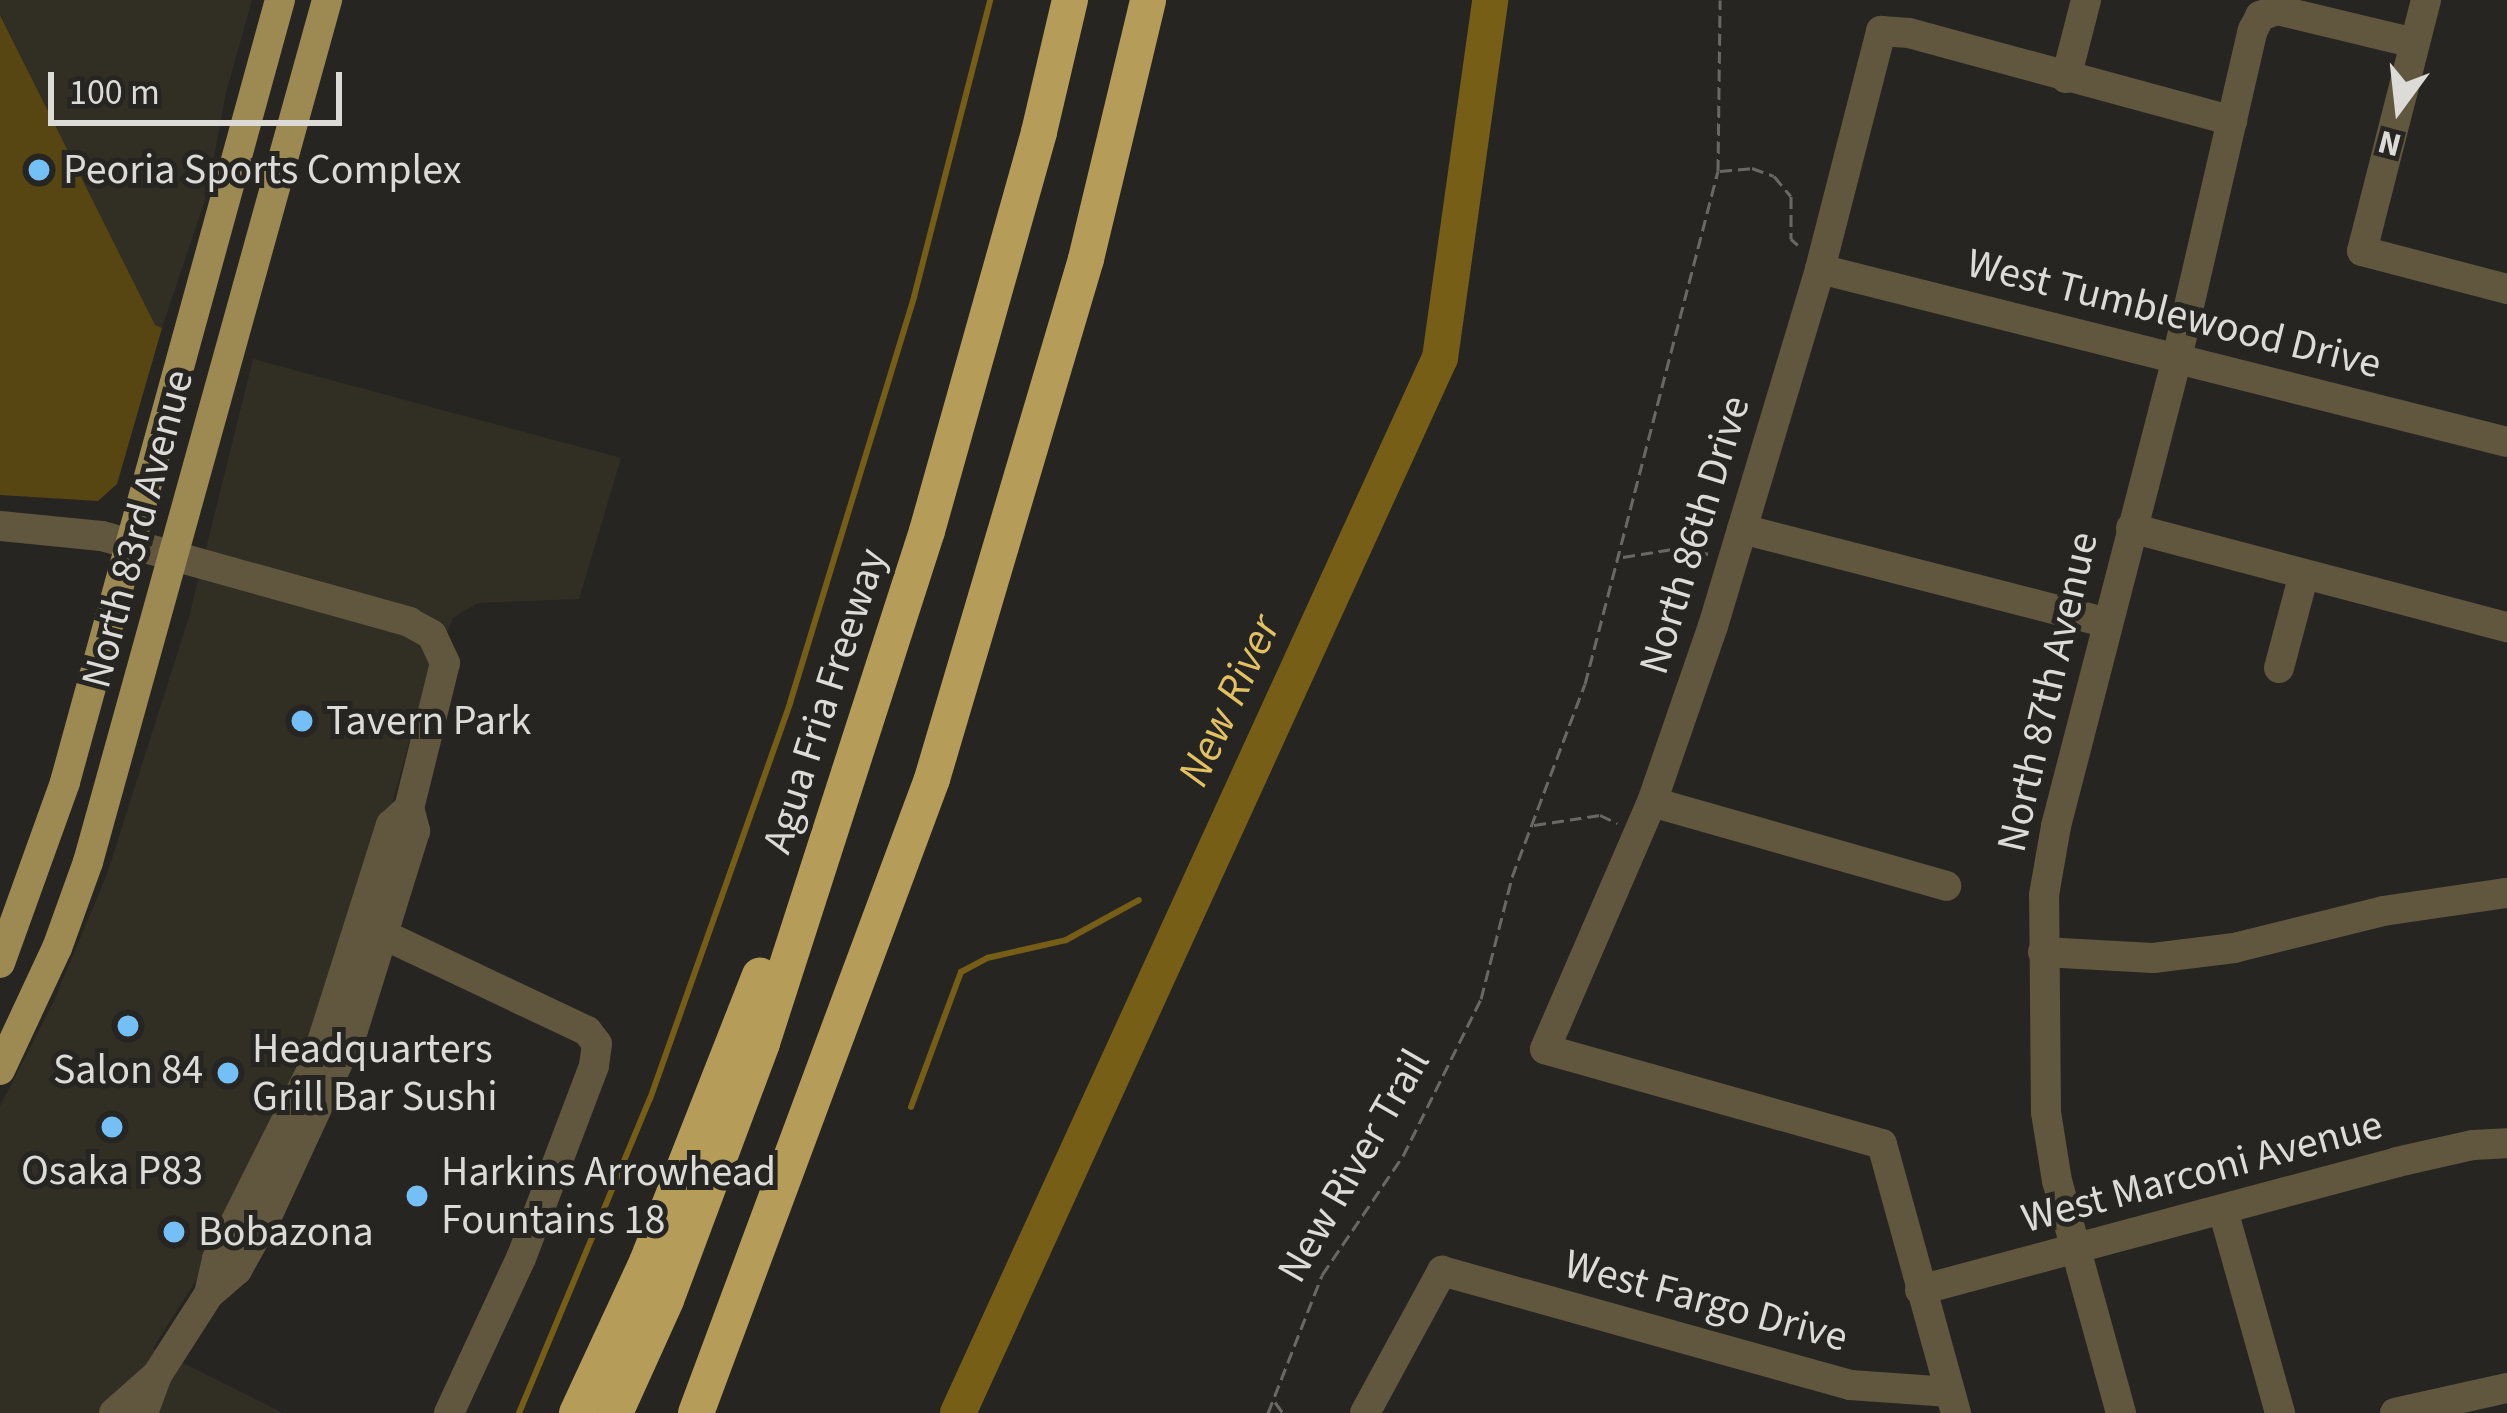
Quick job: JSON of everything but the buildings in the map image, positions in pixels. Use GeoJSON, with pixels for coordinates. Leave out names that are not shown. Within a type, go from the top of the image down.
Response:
{"type":"FeatureCollection","features":[{"type":"Feature","properties":{"kind":"highway","name":"Agua Fria Freeway"},"geometry":{"type":"LineString","coordinates":[[615,1413],[666,1300],[762,1043],[964,413],[1070,0]]}},
{"type":"Feature","properties":{"kind":"highway"},"geometry":{"type":"LineString","coordinates":[[696,1413],[932,779],[1086,259],[1148,0]]}},
{"type":"Feature","properties":{"kind":"highway"},"geometry":{"type":"LineString","coordinates":[[578,1413],[647,1262],[898,619]]}},
{"type":"Feature","properties":{"kind":"main road","name":"North 83rd Avenue"},"geometry":{"type":"LineString","coordinates":[[2,959],[65,782],[280,0]]}},
{"type":"Feature","properties":{"kind":"main road","name":"North 83rd Avenue"},"geometry":{"type":"LineString","coordinates":[[0,1070],[57,948],[88,862],[328,0]]}},
{"type":"Feature","properties":{"kind":"street"},"geometry":{"type":"LineString","coordinates":[[2086,0],[2066,78],[2232,121]]}},
{"type":"Feature","properties":{"kind":"street"},"geometry":{"type":"LineString","coordinates":[[2426,0],[2362,251],[2507,289]]}},
{"type":"Feature","properties":{"kind":"street","name":"North 87th Avenue"},"geometry":{"type":"LineString","coordinates":[[2120,1413],[2075,1251],[2046,1112],[2044,895],[2056,826],[2177,358],[2253,30],[2260,16],[2277,10],[2414,43]]}},
{"type":"Feature","properties":{"kind":"street","name":"North 86th Drive"},"geometry":{"type":"LineString","coordinates":[[1920,1290],[1882,1144],[1545,1048],[1652,802],[1732,560],[1822,260],[1881,31],[1910,33],[2066,78]]}},
{"type":"Feature","properties":{"kind":"street","name":"West Tumblewood Drive"},"geometry":{"type":"LineString","coordinates":[[1822,260],[2507,442]]}},
{"type":"Feature","properties":{"kind":"street"},"geometry":{"type":"LineString","coordinates":[[0,526],[52,527],[130,544],[409,622],[439,643],[445,663],[409,808],[415,831],[375,928],[352,1030],[292,1169],[237,1270],[209,1294],[157,1375],[143,1413]]}},
{"type":"Feature","properties":{"kind":"street"},"geometry":{"type":"LineString","coordinates":[[2131,528],[2507,627]]}},
{"type":"Feature","properties":{"kind":"street"},"geometry":{"type":"LineString","coordinates":[[1742,529],[2107,623]]}},
{"type":"Feature","properties":{"kind":"street"},"geometry":{"type":"LineString","coordinates":[[2279,668],[2304,574]]}},
{"type":"Feature","properties":{"kind":"street"},"geometry":{"type":"LineString","coordinates":[[1652,802],[1946,886]]}},
{"type":"Feature","properties":{"kind":"street"},"geometry":{"type":"LineString","coordinates":[[2043,952],[2153,958],[2234,948],[2383,911],[2507,893]]}},
{"type":"Feature","properties":{"kind":"street"},"geometry":{"type":"LineString","coordinates":[[375,928],[587,1031],[597,1044],[594,1066],[521,1258],[449,1413]]}},
{"type":"Feature","properties":{"kind":"street","name":"West Marconi Avenue"},"geometry":{"type":"LineString","coordinates":[[1920,1290],[2397,1162],[2473,1145],[2507,1143]]}},
{"type":"Feature","properties":{"kind":"street"},"geometry":{"type":"LineString","coordinates":[[2223,1210],[2280,1413]]}},
{"type":"Feature","properties":{"kind":"street","name":"West Fargo Drive"},"geometry":{"type":"LineString","coordinates":[[1366,1413],[1442,1271],[1850,1385],[1953,1403]]}},
{"type":"Feature","properties":{"kind":"street"},"geometry":{"type":"LineString","coordinates":[[1920,1290],[1953,1403]]}},
{"type":"Feature","properties":{"kind":"street"},"geometry":{"type":"LineString","coordinates":[[114,1413],[157,1375]]}},
{"type":"Feature","properties":{"kind":"street"},"geometry":{"type":"LineString","coordinates":[[2395,1413],[2507,1388]]}},
{"type":"Feature","properties":{"kind":"path","name":"New River Trail"},"geometry":{"type":"LineString","coordinates":[[1268,1413],[1322,1275],[1403,1156],[1481,999],[1512,877],[1585,684],[1622,557],[1718,171],[1720,0]]}},
{"type":"Feature","properties":{"kind":"path"},"geometry":{"type":"LineString","coordinates":[[1718,171],[1752,168],[1774,176],[1791,196],[1791,239],[1822,260]]}},
{"type":"Feature","properties":{"kind":"path"},"geometry":{"type":"LineString","coordinates":[[1622,557],[1685,548],[1732,560]]}},
{"type":"Feature","properties":{"kind":"path"},"geometry":{"type":"LineString","coordinates":[[1532,825],[1600,815],[1639,832]]}},
{"type":"Feature","properties":{"kind":"path"},"geometry":{"type":"LineString","coordinates":[[1274,1400],[1283,1413]]}},
{"type":"Feature","properties":{"kind":"shaded area"},"geometry":{"type":"Polygon","coordinates":[[[0,0],[252,0],[226,93],[207,194],[162,328],[155,326],[0,14],[0,0]]]}},
{"type":"Feature","properties":{"kind":"shaded area","name":"Peoria Sports Complex"},"geometry":{"type":"Polygon","coordinates":[[[0,15],[155,325],[162,328],[117,484],[98,501],[0,495],[0,15]]]}},
{"type":"Feature","properties":{"kind":"shaded area"},"geometry":{"type":"Polygon","coordinates":[[[253,359],[621,458],[579,599],[478,603],[453,618],[429,672],[359,922],[230,1227],[153,1348],[283,1413],[0,1413],[0,1106],[53,1003],[107,874],[189,617],[253,359]]]}},
{"type":"Feature","properties":{"kind":"waterway"},"geometry":{"type":"LineString","coordinates":[[519,1413],[650,1099],[790,703],[914,297],[990,0]]}},
{"type":"Feature","properties":{"kind":"waterway","name":"New River"},"geometry":{"type":"LineString","coordinates":[[958,1413],[1440,358],[1490,0]]}},
{"type":"Feature","properties":{"kind":"waterway"},"geometry":{"type":"LineString","coordinates":[[911,1107],[961,972],[987,958],[1066,940],[1139,900]]}},
{"type":"Feature","properties":{"kind":"place","name":"Peoria Sports Complex"},"geometry":{"type":"Point","coordinates":[39,170]}},
{"type":"Feature","properties":{"kind":"place","name":"Tavern Park"},"geometry":{"type":"Point","coordinates":[302,721]}},
{"type":"Feature","properties":{"kind":"place","name":"Salon 84"},"geometry":{"type":"Point","coordinates":[128,1026]}},
{"type":"Feature","properties":{"kind":"place","name":"Headquarters Grill Bar Sushi"},"geometry":{"type":"Point","coordinates":[228,1073]}},
{"type":"Feature","properties":{"kind":"place","name":"Osaka P83"},"geometry":{"type":"Point","coordinates":[112,1127]}},
{"type":"Feature","properties":{"kind":"place","name":"Harkins Arrowhead Fountains 18"},"geometry":{"type":"Point","coordinates":[417,1196]}},
{"type":"Feature","properties":{"kind":"place","name":"Bobazona"},"geometry":{"type":"Point","coordinates":[174,1232]}}]}
